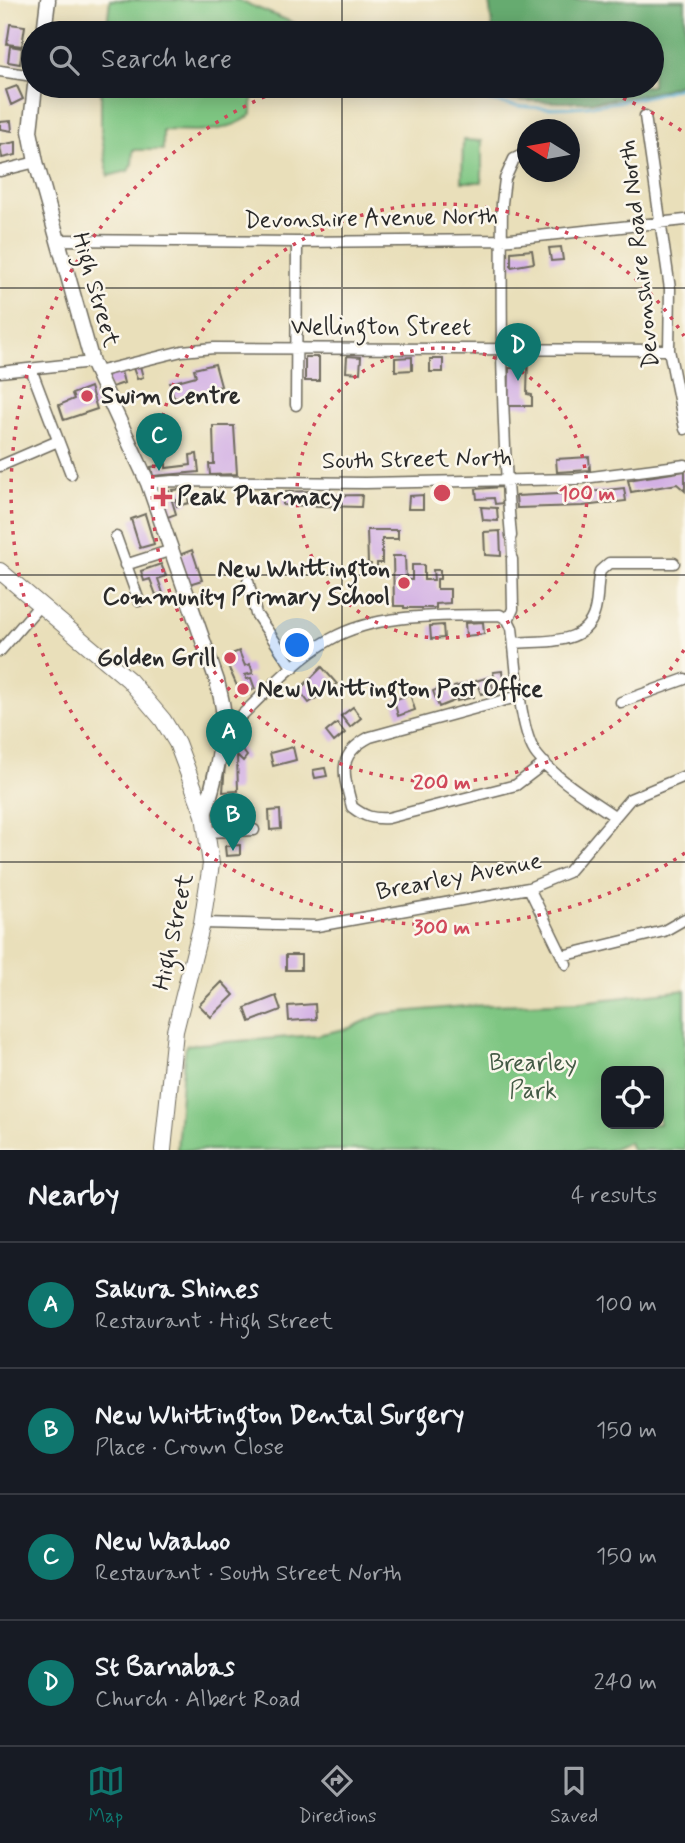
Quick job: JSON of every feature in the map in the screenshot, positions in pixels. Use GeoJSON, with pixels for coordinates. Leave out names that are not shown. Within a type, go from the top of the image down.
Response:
{"type":"FeatureCollection","features":[{"type":"Feature","properties":{"kind":"main road"},"geometry":{"type":"LineString","coordinates":[[0,571],[129,680],[163,720],[177,743],[204,814]]}},
{"type":"Feature","properties":{"kind":"main road","name":"High Street"},"geometry":{"type":"LineString","coordinates":[[163,1150],[175,1031],[201,923],[211,864],[204,814]]}},
{"type":"Feature","properties":{"kind":"street"},"geometry":{"type":"LineString","coordinates":[[45,21],[48,0]]}},
{"type":"Feature","properties":{"kind":"street"},"geometry":{"type":"LineString","coordinates":[[0,71],[21,74]]}},
{"type":"Feature","properties":{"kind":"street","name":"High Street"},"geometry":{"type":"LineString","coordinates":[[34,98],[30,131],[36,162],[94,367],[148,483],[217,681],[223,708],[222,735],[212,790],[204,814]]}},
{"type":"Feature","properties":{"kind":"street","name":"Devonshire Road North"},"geometry":{"type":"LineString","coordinates":[[645,116],[670,289],[669,350],[685,429]]}},
{"type":"Feature","properties":{"kind":"street"},"geometry":{"type":"LineString","coordinates":[[508,620],[513,609],[501,348],[502,240],[505,179],[517,157]]}},
{"type":"Feature","properties":{"kind":"street"},"geometry":{"type":"LineString","coordinates":[[0,172],[36,162]]}},
{"type":"Feature","properties":{"kind":"street","name":"Devonshire Avenue North"},"geometry":{"type":"LineString","coordinates":[[57,240],[502,240],[685,220]]}},
{"type":"Feature","properties":{"kind":"street"},"geometry":{"type":"LineString","coordinates":[[296,405],[297,242]]}},
{"type":"Feature","properties":{"kind":"street","name":"Wellington Street"},"geometry":{"type":"LineString","coordinates":[[0,372],[94,367],[214,348],[669,350]]}},
{"type":"Feature","properties":{"kind":"street"},"geometry":{"type":"LineString","coordinates":[[31,369],[71,474]]}},
{"type":"Feature","properties":{"kind":"street"},"geometry":{"type":"LineString","coordinates":[[0,466],[58,441]]}},
{"type":"Feature","properties":{"kind":"street","name":"South Street North"},"geometry":{"type":"LineString","coordinates":[[148,483],[576,479],[685,465]]}},
{"type":"Feature","properties":{"kind":"street"},"geometry":{"type":"LineString","coordinates":[[116,537],[139,601]]}},
{"type":"Feature","properties":{"kind":"street"},"geometry":{"type":"LineString","coordinates":[[125,565],[172,550]]}},
{"type":"Feature","properties":{"kind":"street"},"geometry":{"type":"LineString","coordinates":[[514,643],[570,638],[585,631],[596,606],[600,571],[609,563],[674,564]]}},
{"type":"Feature","properties":{"kind":"street"},"geometry":{"type":"LineString","coordinates":[[248,581],[256,614],[293,668]]}},
{"type":"Feature","properties":{"kind":"street"},"geometry":{"type":"LineString","coordinates":[[0,651],[39,606]]}},
{"type":"Feature","properties":{"kind":"street"},"geometry":{"type":"LineString","coordinates":[[222,735],[293,668],[330,639],[392,619],[500,615],[508,620],[512,628],[520,696],[528,736],[535,754],[552,771],[614,816]]}},
{"type":"Feature","properties":{"kind":"street"},"geometry":{"type":"LineString","coordinates":[[621,702],[685,679]]}},
{"type":"Feature","properties":{"kind":"street"},"geometry":{"type":"LineString","coordinates":[[520,696],[370,737],[356,744],[346,757],[344,772],[352,807],[373,819],[388,817],[516,785],[545,763]]}},
{"type":"Feature","properties":{"kind":"street","name":"Brearley Avenue"},"geometry":{"type":"LineString","coordinates":[[201,923],[317,926],[529,888],[568,872],[630,799],[685,776]]}},
{"type":"Feature","properties":{"kind":"street"},"geometry":{"type":"LineString","coordinates":[[208,832],[254,830]]}},
{"type":"Feature","properties":{"kind":"street"},"geometry":{"type":"LineString","coordinates":[[529,888],[564,960],[664,931],[685,919]]}},
{"type":"Feature","properties":{"kind":"green space"},"geometry":{"type":"Polygon","coordinates":[[[110,0],[238,0],[289,21],[107,21],[110,0]]]}},
{"type":"Feature","properties":{"kind":"green space"},"geometry":{"type":"Polygon","coordinates":[[[489,0],[685,0],[685,82],[664,90],[664,21],[492,21],[489,0]]]}},
{"type":"Feature","properties":{"kind":"green space"},"geometry":{"type":"Polygon","coordinates":[[[101,98],[252,98],[252,114],[242,121],[221,129],[163,130],[163,150],[133,150],[132,164],[128,171],[108,176],[101,130],[101,98]]]}},
{"type":"Feature","properties":{"kind":"green space"},"geometry":{"type":"Polygon","coordinates":[[[489,98],[625,98],[582,102],[489,98]]]}},
{"type":"Feature","properties":{"kind":"green space"},"geometry":{"type":"Polygon","coordinates":[[[463,140],[482,141],[482,182],[462,182],[463,140]]]}},
{"type":"Feature","properties":{"kind":"green space","name":"Brearley Park"},"geometry":{"type":"Polygon","coordinates":[[[685,990],[685,1150],[632,1150],[629,1142],[608,1150],[177,1150],[186,1045],[317,1035],[350,1028],[381,1014],[465,1006],[581,1002],[685,990]]]}},
{"type":"Feature","properties":{"kind":"building"},"geometry":{"type":"Polygon","coordinates":[[[10,24],[21,25],[21,46],[7,44],[10,24]]]}},
{"type":"Feature","properties":{"kind":"building"},"geometry":{"type":"Polygon","coordinates":[[[10,46],[21,48],[20,64],[8,62],[10,46]]]}},
{"type":"Feature","properties":{"kind":"building"},"geometry":{"type":"Polygon","coordinates":[[[17,86],[23,99],[11,105],[6,90],[17,86]]]}},
{"type":"Feature","properties":{"kind":"building"},"geometry":{"type":"Polygon","coordinates":[[[11,121],[12,131],[0,129],[0,122],[11,121]]]}},
{"type":"Feature","properties":{"kind":"building"},"geometry":{"type":"Polygon","coordinates":[[[16,142],[16,155],[2,158],[0,145],[16,142]]]}},
{"type":"Feature","properties":{"kind":"building"},"geometry":{"type":"Polygon","coordinates":[[[561,247],[563,260],[551,261],[549,248],[561,247]]]}},
{"type":"Feature","properties":{"kind":"building"},"geometry":{"type":"Polygon","coordinates":[[[532,250],[534,263],[511,267],[511,252],[532,250]]]}},
{"type":"Feature","properties":{"kind":"building"},"geometry":{"type":"Polygon","coordinates":[[[347,356],[361,357],[360,373],[346,372],[347,356]]]}},
{"type":"Feature","properties":{"kind":"building"},"geometry":{"type":"Polygon","coordinates":[[[305,357],[319,357],[319,381],[305,381],[305,357]]]}},
{"type":"Feature","properties":{"kind":"building"},"geometry":{"type":"Polygon","coordinates":[[[412,357],[412,370],[395,371],[395,358],[412,357]]]}},
{"type":"Feature","properties":{"kind":"building"},"geometry":{"type":"Polygon","coordinates":[[[430,359],[443,359],[443,372],[430,372],[430,359]]]}},
{"type":"Feature","properties":{"kind":"building"},"geometry":{"type":"Polygon","coordinates":[[[515,359],[528,360],[527,394],[532,395],[532,406],[508,406],[509,368],[515,368],[515,359]]]}},
{"type":"Feature","properties":{"kind":"building"},"geometry":{"type":"Polygon","coordinates":[[[215,364],[221,386],[174,398],[170,383],[196,376],[194,369],[215,364]]]}},
{"type":"Feature","properties":{"kind":"building"},"geometry":{"type":"Polygon","coordinates":[[[140,366],[143,377],[137,379],[133,368],[140,366]]]}},
{"type":"Feature","properties":{"kind":"building"},"geometry":{"type":"Polygon","coordinates":[[[121,371],[124,383],[109,388],[104,375],[121,371]]]}},
{"type":"Feature","properties":{"kind":"building"},"geometry":{"type":"Polygon","coordinates":[[[90,387],[97,409],[64,420],[59,405],[74,399],[72,394],[90,387]]]}},
{"type":"Feature","properties":{"kind":"building"},"geometry":{"type":"Polygon","coordinates":[[[213,426],[234,426],[237,474],[210,475],[209,464],[214,464],[213,426]]]}},
{"type":"Feature","properties":{"kind":"building"},"geometry":{"type":"Polygon","coordinates":[[[197,454],[199,472],[153,476],[151,467],[166,464],[166,468],[191,465],[190,455],[197,454]]]}},
{"type":"Feature","properties":{"kind":"building"},"geometry":{"type":"Polygon","coordinates":[[[589,457],[590,470],[557,472],[556,459],[589,457]]]}},
{"type":"Feature","properties":{"kind":"building"},"geometry":{"type":"Polygon","coordinates":[[[685,471],[685,491],[677,484],[631,492],[628,480],[685,471]]]}},
{"type":"Feature","properties":{"kind":"building"},"geometry":{"type":"Polygon","coordinates":[[[502,487],[503,503],[495,504],[494,498],[477,499],[476,489],[502,487]]]}},
{"type":"Feature","properties":{"kind":"building"},"geometry":{"type":"Polygon","coordinates":[[[624,488],[626,501],[583,506],[517,508],[516,496],[624,488]]]}},
{"type":"Feature","properties":{"kind":"building"},"geometry":{"type":"Polygon","coordinates":[[[186,489],[189,503],[177,506],[172,490],[186,489]]]}},
{"type":"Feature","properties":{"kind":"building"},"geometry":{"type":"Polygon","coordinates":[[[169,491],[176,514],[165,518],[156,493],[169,491]]]}},
{"type":"Feature","properties":{"kind":"building"},"geometry":{"type":"Polygon","coordinates":[[[309,491],[309,496],[362,495],[361,507],[283,505],[283,492],[309,491]]]}},
{"type":"Feature","properties":{"kind":"building"},"geometry":{"type":"Polygon","coordinates":[[[423,495],[423,509],[408,509],[409,496],[423,495]]]}},
{"type":"Feature","properties":{"kind":"building"},"geometry":{"type":"Polygon","coordinates":[[[481,507],[497,508],[498,521],[483,520],[481,507]]]}},
{"type":"Feature","properties":{"kind":"building"},"geometry":{"type":"Polygon","coordinates":[[[145,514],[154,544],[140,548],[131,519],[145,514]]]}},
{"type":"Feature","properties":{"kind":"building"},"geometry":{"type":"Polygon","coordinates":[[[367,530],[398,530],[398,539],[382,539],[382,563],[377,563],[377,568],[371,568],[371,564],[368,564],[367,530]]]}},
{"type":"Feature","properties":{"kind":"building"},"geometry":{"type":"Polygon","coordinates":[[[500,531],[501,556],[485,555],[484,532],[500,531]]]}},
{"type":"Feature","properties":{"kind":"building"},"geometry":{"type":"Polygon","coordinates":[[[192,550],[202,580],[189,584],[179,555],[192,550]]]}},
{"type":"Feature","properties":{"kind":"building"},"geometry":{"type":"Polygon","coordinates":[[[393,556],[405,556],[406,580],[412,580],[412,565],[424,565],[424,580],[434,580],[433,570],[440,570],[437,589],[450,589],[450,603],[436,604],[436,608],[394,606],[393,556]]]}},
{"type":"Feature","properties":{"kind":"building"},"geometry":{"type":"Polygon","coordinates":[[[161,564],[166,576],[158,579],[163,593],[156,595],[150,579],[144,581],[141,571],[161,564]]]}},
{"type":"Feature","properties":{"kind":"building"},"geometry":{"type":"Polygon","coordinates":[[[483,622],[484,634],[466,636],[465,623],[483,622]]]}},
{"type":"Feature","properties":{"kind":"building"},"geometry":{"type":"Polygon","coordinates":[[[443,625],[444,638],[431,639],[430,626],[443,625]]]}},
{"type":"Feature","properties":{"kind":"building"},"geometry":{"type":"Polygon","coordinates":[[[239,651],[245,666],[250,664],[253,673],[245,675],[247,679],[251,678],[255,689],[241,695],[224,657],[239,651]]]}},
{"type":"Feature","properties":{"kind":"building"},"geometry":{"type":"Polygon","coordinates":[[[322,667],[337,684],[309,703],[299,690],[322,667]]]}},
{"type":"Feature","properties":{"kind":"building"},"geometry":{"type":"Polygon","coordinates":[[[502,671],[504,684],[496,686],[493,672],[502,671]]]}},
{"type":"Feature","properties":{"kind":"building"},"geometry":{"type":"Polygon","coordinates":[[[489,677],[494,690],[481,694],[476,681],[489,677]]]}},
{"type":"Feature","properties":{"kind":"building"},"geometry":{"type":"Polygon","coordinates":[[[470,683],[474,697],[457,701],[454,687],[470,683]]]}},
{"type":"Feature","properties":{"kind":"building"},"geometry":{"type":"Polygon","coordinates":[[[448,685],[454,701],[439,707],[433,691],[448,685]]]}},
{"type":"Feature","properties":{"kind":"building"},"geometry":{"type":"Polygon","coordinates":[[[410,694],[415,710],[398,716],[394,700],[410,694]]]}},
{"type":"Feature","properties":{"kind":"building"},"geometry":{"type":"Polygon","coordinates":[[[353,707],[361,718],[350,727],[341,716],[353,707]]]}},
{"type":"Feature","properties":{"kind":"building"},"geometry":{"type":"Polygon","coordinates":[[[337,723],[345,733],[334,742],[326,732],[337,723]]]}},
{"type":"Feature","properties":{"kind":"building"},"geometry":{"type":"Polygon","coordinates":[[[235,740],[247,756],[243,761],[237,755],[238,791],[223,792],[226,749],[235,740]]]}},
{"type":"Feature","properties":{"kind":"building"},"geometry":{"type":"Polygon","coordinates":[[[293,747],[296,760],[273,766],[270,753],[293,747]]]}},
{"type":"Feature","properties":{"kind":"building"},"geometry":{"type":"Polygon","coordinates":[[[325,768],[327,776],[315,778],[313,770],[325,768]]]}},
{"type":"Feature","properties":{"kind":"building"},"geometry":{"type":"Polygon","coordinates":[[[280,810],[281,829],[270,830],[269,811],[280,810]]]}},
{"type":"Feature","properties":{"kind":"building"},"geometry":{"type":"Polygon","coordinates":[[[240,845],[240,855],[226,856],[225,846],[240,845]]]}},
{"type":"Feature","properties":{"kind":"building"},"geometry":{"type":"Polygon","coordinates":[[[286,955],[301,955],[301,970],[286,970],[286,955]]]}},
{"type":"Feature","properties":{"kind":"building"},"geometry":{"type":"Polygon","coordinates":[[[222,982],[234,995],[211,1017],[199,1005],[222,982]]]}},
{"type":"Feature","properties":{"kind":"building"},"geometry":{"type":"Polygon","coordinates":[[[276,996],[281,1010],[250,1022],[245,1008],[276,996]]]}},
{"type":"Feature","properties":{"kind":"building"},"geometry":{"type":"Polygon","coordinates":[[[315,1004],[316,1019],[289,1021],[288,1006],[315,1004]]]}},
{"type":"Feature","properties":{"kind":"waterway"},"geometry":{"type":"LineString","coordinates":[[664,92],[685,85]]}},
{"type":"Feature","properties":{"kind":"waterway"},"geometry":{"type":"LineString","coordinates":[[489,101],[527,107],[564,108],[639,98]]}},
{"type":"Feature","properties":{"kind":"place","name":"St Barnabas"},"geometry":{"type":"Point","coordinates":[518,381]}},
{"type":"Feature","properties":{"kind":"place","name":"Swim Centre"},"geometry":{"type":"Point","coordinates":[87,396]}},
{"type":"Feature","properties":{"kind":"place","name":"New Waahoo"},"geometry":{"type":"Point","coordinates":[159,471]}},
{"type":"Feature","properties":{"kind":"place","name":"Peak Pharmacy"},"geometry":{"type":"Point","coordinates":[163,497]}},
{"type":"Feature","properties":{"kind":"place","name":"New Whittington Community Primary School"},"geometry":{"type":"Point","coordinates":[404,583]}},
{"type":"Feature","properties":{"kind":"place","name":"Golden Grill"},"geometry":{"type":"Point","coordinates":[230,658]}},
{"type":"Feature","properties":{"kind":"place","name":"New Whittington Post Office"},"geometry":{"type":"Point","coordinates":[243,689]}},
{"type":"Feature","properties":{"kind":"place","name":"Sakura Shines"},"geometry":{"type":"Point","coordinates":[229,767]}},
{"type":"Feature","properties":{"kind":"place","name":"New Whittington Dental Surgery"},"geometry":{"type":"Point","coordinates":[233,851]}}]}
